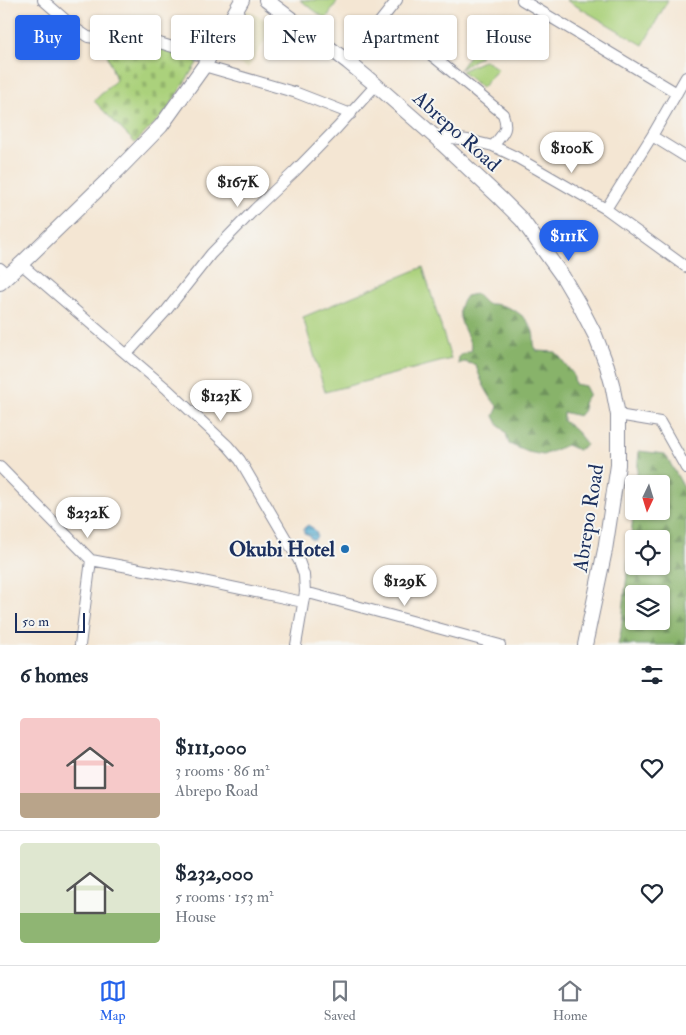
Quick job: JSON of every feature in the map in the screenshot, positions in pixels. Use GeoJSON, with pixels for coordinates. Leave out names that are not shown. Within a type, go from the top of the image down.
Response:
{"type":"FeatureCollection","features":[{"type":"Feature","properties":{"kind":"main road"},"geometry":{"type":"LineString","coordinates":[[3,275],[21,264],[161,126],[207,62],[242,0]]}},
{"type":"Feature","properties":{"kind":"main road","name":"Abrepo Road"},"geometry":{"type":"LineString","coordinates":[[266,0],[376,85],[434,136],[522,220],[563,278],[598,342],[612,384],[618,415],[618,465],[605,550],[585,645]]}},
{"type":"Feature","properties":{"kind":"street"},"geometry":{"type":"LineString","coordinates":[[43,0],[88,37],[102,39],[143,38],[351,114]]}},
{"type":"Feature","properties":{"kind":"street"},"geometry":{"type":"LineString","coordinates":[[386,15],[397,0]]}},
{"type":"Feature","properties":{"kind":"street"},"geometry":{"type":"LineString","coordinates":[[522,0],[677,94]]}},
{"type":"Feature","properties":{"kind":"street"},"geometry":{"type":"LineString","coordinates":[[437,60],[503,114],[506,129],[493,146]]}},
{"type":"Feature","properties":{"kind":"street"},"geometry":{"type":"LineString","coordinates":[[606,209],[652,136],[686,76]]}},
{"type":"Feature","properties":{"kind":"street"},"geometry":{"type":"LineString","coordinates":[[126,354],[166,311],[212,254],[255,208],[294,172],[351,114],[376,85]]}},
{"type":"Feature","properties":{"kind":"street"},"geometry":{"type":"LineString","coordinates":[[434,136],[468,140],[493,146],[516,157],[606,209],[686,268]]}},
{"type":"Feature","properties":{"kind":"street"},"geometry":{"type":"LineString","coordinates":[[652,136],[686,157]]}},
{"type":"Feature","properties":{"kind":"street"},"geometry":{"type":"LineString","coordinates":[[21,264],[174,395],[228,446],[240,460],[304,574],[304,597],[296,645]]}},
{"type":"Feature","properties":{"kind":"street"},"geometry":{"type":"LineString","coordinates":[[618,415],[660,422],[686,468]]}},
{"type":"Feature","properties":{"kind":"street"},"geometry":{"type":"LineString","coordinates":[[0,467],[91,560],[304,597],[500,645]]}},
{"type":"Feature","properties":{"kind":"street"},"geometry":{"type":"LineString","coordinates":[[80,645],[91,560]]}},
{"type":"Feature","properties":{"kind":"shaded area"},"geometry":{"type":"Polygon","coordinates":[[[247,10],[264,19],[264,43],[254,58],[254,15],[244,15],[247,10]]]}},
{"type":"Feature","properties":{"kind":"shaded area"},"geometry":{"type":"Polygon","coordinates":[[[230,60],[253,60],[248,68],[230,60]]]}},
{"type":"Feature","properties":{"kind":"green space"},"geometry":{"type":"Polygon","coordinates":[[[300,0],[338,0],[329,15],[321,15],[300,0]]]}},
{"type":"Feature","properties":{"kind":"green space"},"geometry":{"type":"Polygon","coordinates":[[[566,0],[668,0],[643,45],[566,0]]]}},
{"type":"Feature","properties":{"kind":"green space"},"geometry":{"type":"Polygon","coordinates":[[[161,44],[171,48],[171,60],[199,60],[165,113],[135,143],[94,101],[116,80],[109,60],[161,60],[161,44]]]}},
{"type":"Feature","properties":{"kind":"green space"},"geometry":{"type":"Polygon","coordinates":[[[467,59],[475,60],[460,69],[467,59]]]}},
{"type":"Feature","properties":{"kind":"green space"},"geometry":{"type":"Polygon","coordinates":[[[485,60],[498,69],[482,88],[461,71],[485,60]]]}},
{"type":"Feature","properties":{"kind":"green space"},"geometry":{"type":"Polygon","coordinates":[[[423,267],[451,359],[325,392],[303,317],[423,267]]]}},
{"type":"Feature","properties":{"kind":"green space"},"geometry":{"type":"Polygon","coordinates":[[[476,294],[486,304],[508,307],[526,319],[533,332],[537,351],[556,352],[573,374],[575,384],[585,386],[589,394],[583,403],[584,410],[579,416],[563,412],[563,421],[576,431],[586,445],[578,450],[567,445],[543,455],[528,452],[509,444],[506,433],[499,426],[494,416],[498,407],[485,388],[476,365],[464,362],[458,364],[459,356],[472,350],[460,318],[460,307],[466,296],[476,294]]]}},
{"type":"Feature","properties":{"kind":"green space"},"geometry":{"type":"Polygon","coordinates":[[[639,451],[665,454],[686,491],[686,645],[618,645],[625,593],[625,630],[670,630],[670,585],[626,585],[627,575],[670,575],[670,530],[632,530],[633,520],[670,520],[670,475],[637,475],[639,451]]]}},
{"type":"Feature","properties":{"kind":"water"},"geometry":{"type":"Polygon","coordinates":[[[308,525],[317,534],[315,539],[311,539],[309,535],[304,533],[304,528],[308,525]]]}},
{"type":"Feature","properties":{"kind":"place","name":"Okubi Hotel"},"geometry":{"type":"Point","coordinates":[345,549]}}]}
